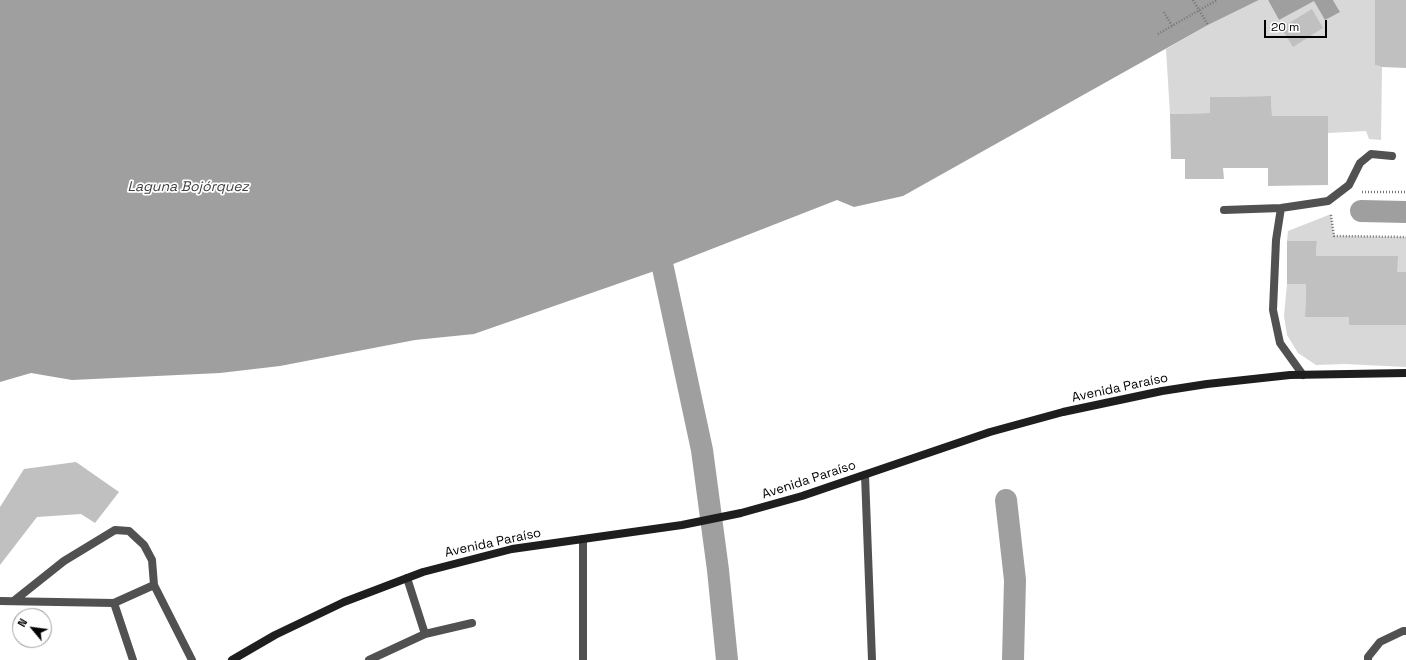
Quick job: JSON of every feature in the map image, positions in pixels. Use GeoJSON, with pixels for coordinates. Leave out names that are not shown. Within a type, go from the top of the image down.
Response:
{"type":"FeatureCollection","features":[{"type":"Feature","properties":{"kind":"street"},"geometry":{"type":"LineString","coordinates":[[1224,210],[1281,208],[1328,201],[1349,186],[1360,163],[1372,154],[1392,156]]}},
{"type":"Feature","properties":{"kind":"street"},"geometry":{"type":"LineString","coordinates":[[1281,208],[1276,240],[1273,310],[1280,343],[1303,375]]}},
{"type":"Feature","properties":{"kind":"street","name":"Avenida Paraíso"},"geometry":{"type":"LineString","coordinates":[[232,660],[275,635],[344,602],[423,572],[512,549],[682,524],[741,513],[802,496],[990,432],[1063,412],[1162,391],[1207,384],[1303,375],[1406,373]]}},
{"type":"Feature","properties":{"kind":"street"},"geometry":{"type":"LineString","coordinates":[[865,475],[872,660]]}},
{"type":"Feature","properties":{"kind":"street"},"geometry":{"type":"LineString","coordinates":[[15,600],[64,561],[115,530],[129,531],[144,545],[152,560],[154,585],[192,660]]}},
{"type":"Feature","properties":{"kind":"street"},"geometry":{"type":"LineString","coordinates":[[583,539],[583,660]]}},
{"type":"Feature","properties":{"kind":"street"},"geometry":{"type":"LineString","coordinates":[[407,578],[425,634]]}},
{"type":"Feature","properties":{"kind":"street"},"geometry":{"type":"LineString","coordinates":[[0,601],[15,600],[114,603],[154,585]]}},
{"type":"Feature","properties":{"kind":"street"},"geometry":{"type":"LineString","coordinates":[[114,603],[133,660]]}},
{"type":"Feature","properties":{"kind":"street"},"geometry":{"type":"LineString","coordinates":[[370,660],[425,634],[472,623]]}},
{"type":"Feature","properties":{"kind":"street"},"geometry":{"type":"LineString","coordinates":[[1368,660],[1368,657],[1380,642],[1406,631]]}},
{"type":"Feature","properties":{"kind":"path"},"geometry":{"type":"LineString","coordinates":[[1193,0],[1208,26]]}},
{"type":"Feature","properties":{"kind":"path"},"geometry":{"type":"LineString","coordinates":[[1158,34],[1217,0]]}},
{"type":"Feature","properties":{"kind":"path"},"geometry":{"type":"LineString","coordinates":[[1164,12],[1172,26]]}},
{"type":"Feature","properties":{"kind":"path"},"geometry":{"type":"LineString","coordinates":[[1360,192],[1406,192]]}},
{"type":"Feature","properties":{"kind":"path"},"geometry":{"type":"LineString","coordinates":[[1331,214],[1334,236],[1406,237]]}},
{"type":"Feature","properties":{"kind":"shaded area"},"geometry":{"type":"Polygon","coordinates":[[[1259,0],[1268,0],[1279,20],[1314,0],[1340,12],[1333,0],[1375,0],[1375,65],[1382,67],[1381,140],[1369,139],[1366,131],[1328,133],[1328,116],[1272,116],[1271,96],[1210,97],[1210,113],[1170,114],[1166,49],[1208,25],[1259,0]]]}},
{"type":"Feature","properties":{"kind":"shaded area"},"geometry":{"type":"Polygon","coordinates":[[[1331,214],[1334,236],[1406,237],[1406,272],[1397,272],[1397,256],[1316,256],[1317,241],[1287,241],[1288,231],[1331,214]]]}},
{"type":"Feature","properties":{"kind":"shaded area"},"geometry":{"type":"Polygon","coordinates":[[[1287,284],[1306,284],[1305,317],[1349,317],[1349,325],[1406,325],[1406,367],[1345,364],[1316,365],[1298,353],[1287,335],[1284,316],[1287,284]]]}},
{"type":"Feature","properties":{"kind":"water","name":"Laguna Bojórquez"},"geometry":{"type":"Polygon","coordinates":[[[0,0],[1259,0],[1208,25],[903,196],[854,207],[837,200],[663,268],[474,334],[415,340],[280,366],[220,373],[72,380],[31,373],[0,382],[0,0]]]}},
{"type":"Feature","properties":{"kind":"water"},"geometry":{"type":"Polygon","coordinates":[[[1268,0],[1333,0],[1340,12],[1325,20],[1314,1],[1279,20],[1268,0]]]}},
{"type":"Feature","properties":{"kind":"building"},"geometry":{"type":"Polygon","coordinates":[[[1375,0],[1406,0],[1406,68],[1382,67],[1375,65],[1375,0]]]}},
{"type":"Feature","properties":{"kind":"building"},"geometry":{"type":"Polygon","coordinates":[[[1312,9],[1323,28],[1293,47],[1281,28],[1312,9]]]}},
{"type":"Feature","properties":{"kind":"building"},"geometry":{"type":"Polygon","coordinates":[[[1271,96],[1272,116],[1328,116],[1328,185],[1268,186],[1268,168],[1223,168],[1224,179],[1185,179],[1185,159],[1171,159],[1170,114],[1210,113],[1210,97],[1271,96]]]}},
{"type":"Feature","properties":{"kind":"building"},"geometry":{"type":"Polygon","coordinates":[[[1287,241],[1317,241],[1316,256],[1398,256],[1397,272],[1406,272],[1406,325],[1349,325],[1349,317],[1305,317],[1306,284],[1287,284],[1287,241]]]}},
{"type":"Feature","properties":{"kind":"building"},"geometry":{"type":"Polygon","coordinates":[[[76,462],[119,492],[95,523],[81,514],[37,517],[0,565],[0,507],[24,469],[76,462]]]}},
{"type":"Feature","properties":{"kind":"waterway"},"geometry":{"type":"LineString","coordinates":[[1361,211],[1406,212]]}},
{"type":"Feature","properties":{"kind":"waterway"},"geometry":{"type":"LineString","coordinates":[[663,268],[702,450],[718,570],[727,660]]}},
{"type":"Feature","properties":{"kind":"waterway"},"geometry":{"type":"LineString","coordinates":[[1006,500],[1015,580],[1013,660]]}}]}
